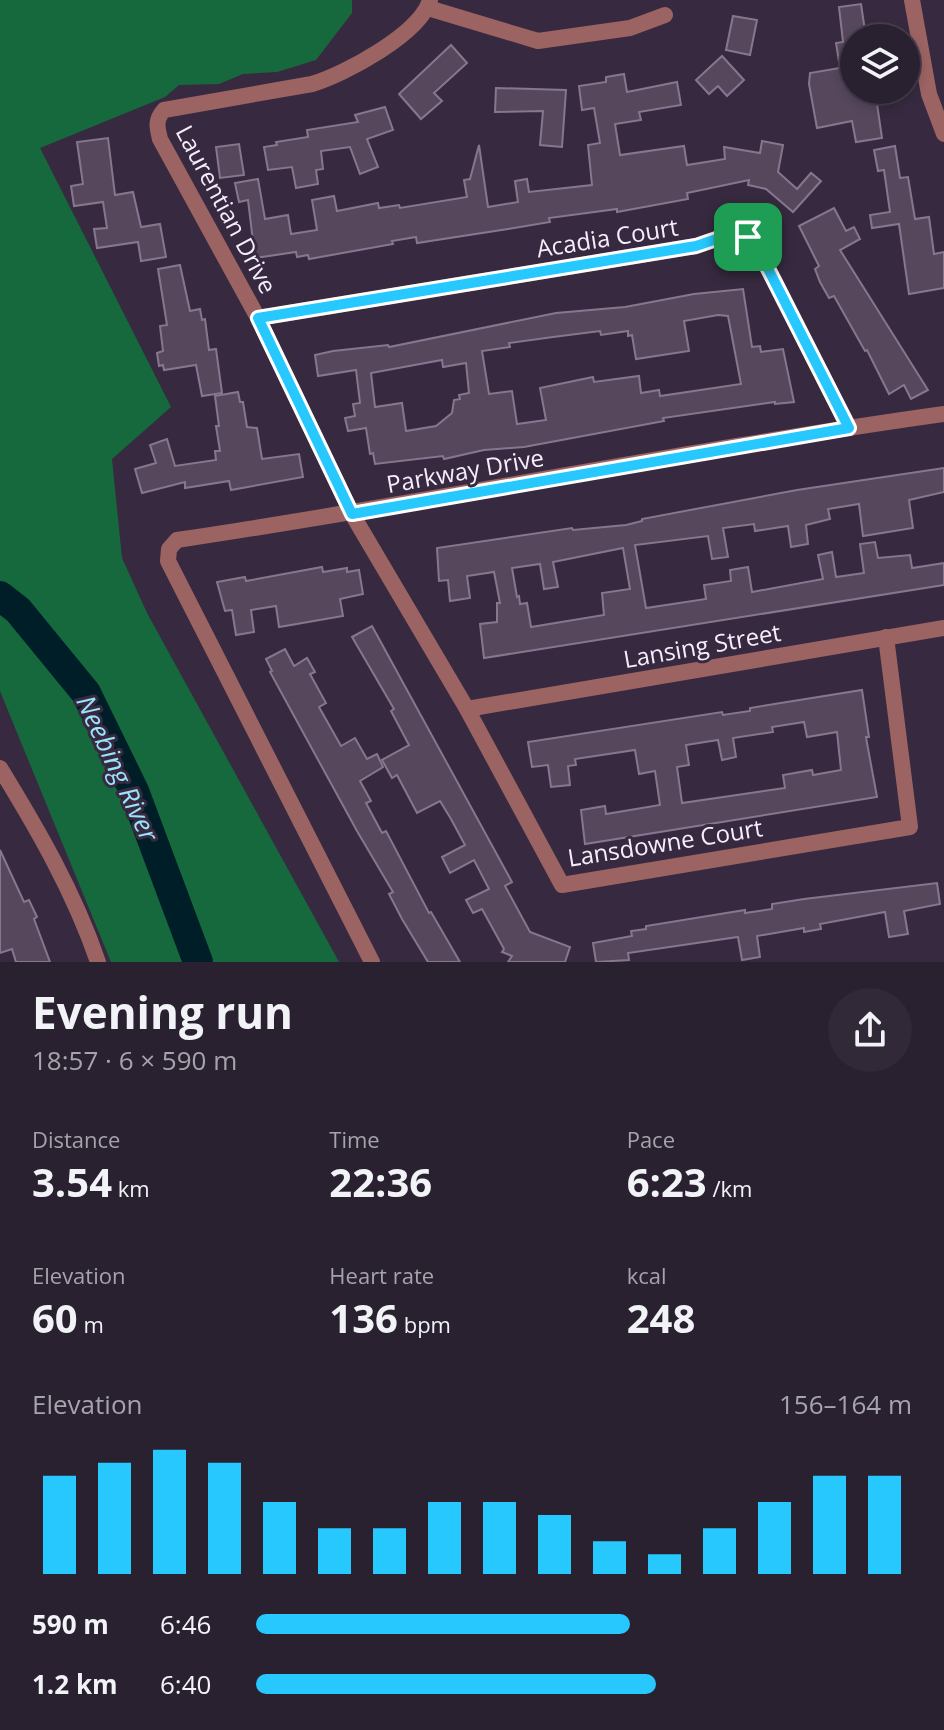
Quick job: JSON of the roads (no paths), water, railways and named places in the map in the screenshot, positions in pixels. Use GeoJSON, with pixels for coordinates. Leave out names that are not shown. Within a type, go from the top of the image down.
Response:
{"type":"FeatureCollection","features":[{"type":"Feature","properties":{"kind":"street"},"geometry":{"type":"LineString","coordinates":[[912,0],[929,94],[944,134]]}},
{"type":"Feature","properties":{"kind":"street"},"geometry":{"type":"LineString","coordinates":[[429,4],[538,41],[630,28],[665,15]]}},
{"type":"Feature","properties":{"kind":"street","name":"Laurentian Drive"},"geometry":{"type":"LineString","coordinates":[[352,514],[258,318],[160,139],[156,125],[164,110],[332,78],[389,45],[429,4]]}},
{"type":"Feature","properties":{"kind":"street","name":"Acadia Court"},"geometry":{"type":"LineString","coordinates":[[258,318],[696,246],[734,233],[748,237],[759,251],[849,428]]}},
{"type":"Feature","properties":{"kind":"street","name":"Parkway Drive"},"geometry":{"type":"LineString","coordinates":[[372,962],[168,561],[169,549],[177,540],[352,514],[944,414]]}},
{"type":"Feature","properties":{"kind":"street","name":"Lansdowne Court"},"geometry":{"type":"LineString","coordinates":[[352,514],[467,709],[562,885],[910,827],[886,637]]}},
{"type":"Feature","properties":{"kind":"street","name":"Lansing Street"},"geometry":{"type":"LineString","coordinates":[[467,709],[944,628]]}},
{"type":"Feature","properties":{"kind":"street"},"geometry":{"type":"LineString","coordinates":[[0,768],[47,845],[98,962]]}},
{"type":"Feature","properties":{"kind":"waterway","name":"Neebing River"},"geometry":{"type":"LineString","coordinates":[[0,596],[18,610],[86,693],[134,791],[198,962]]}}]}
